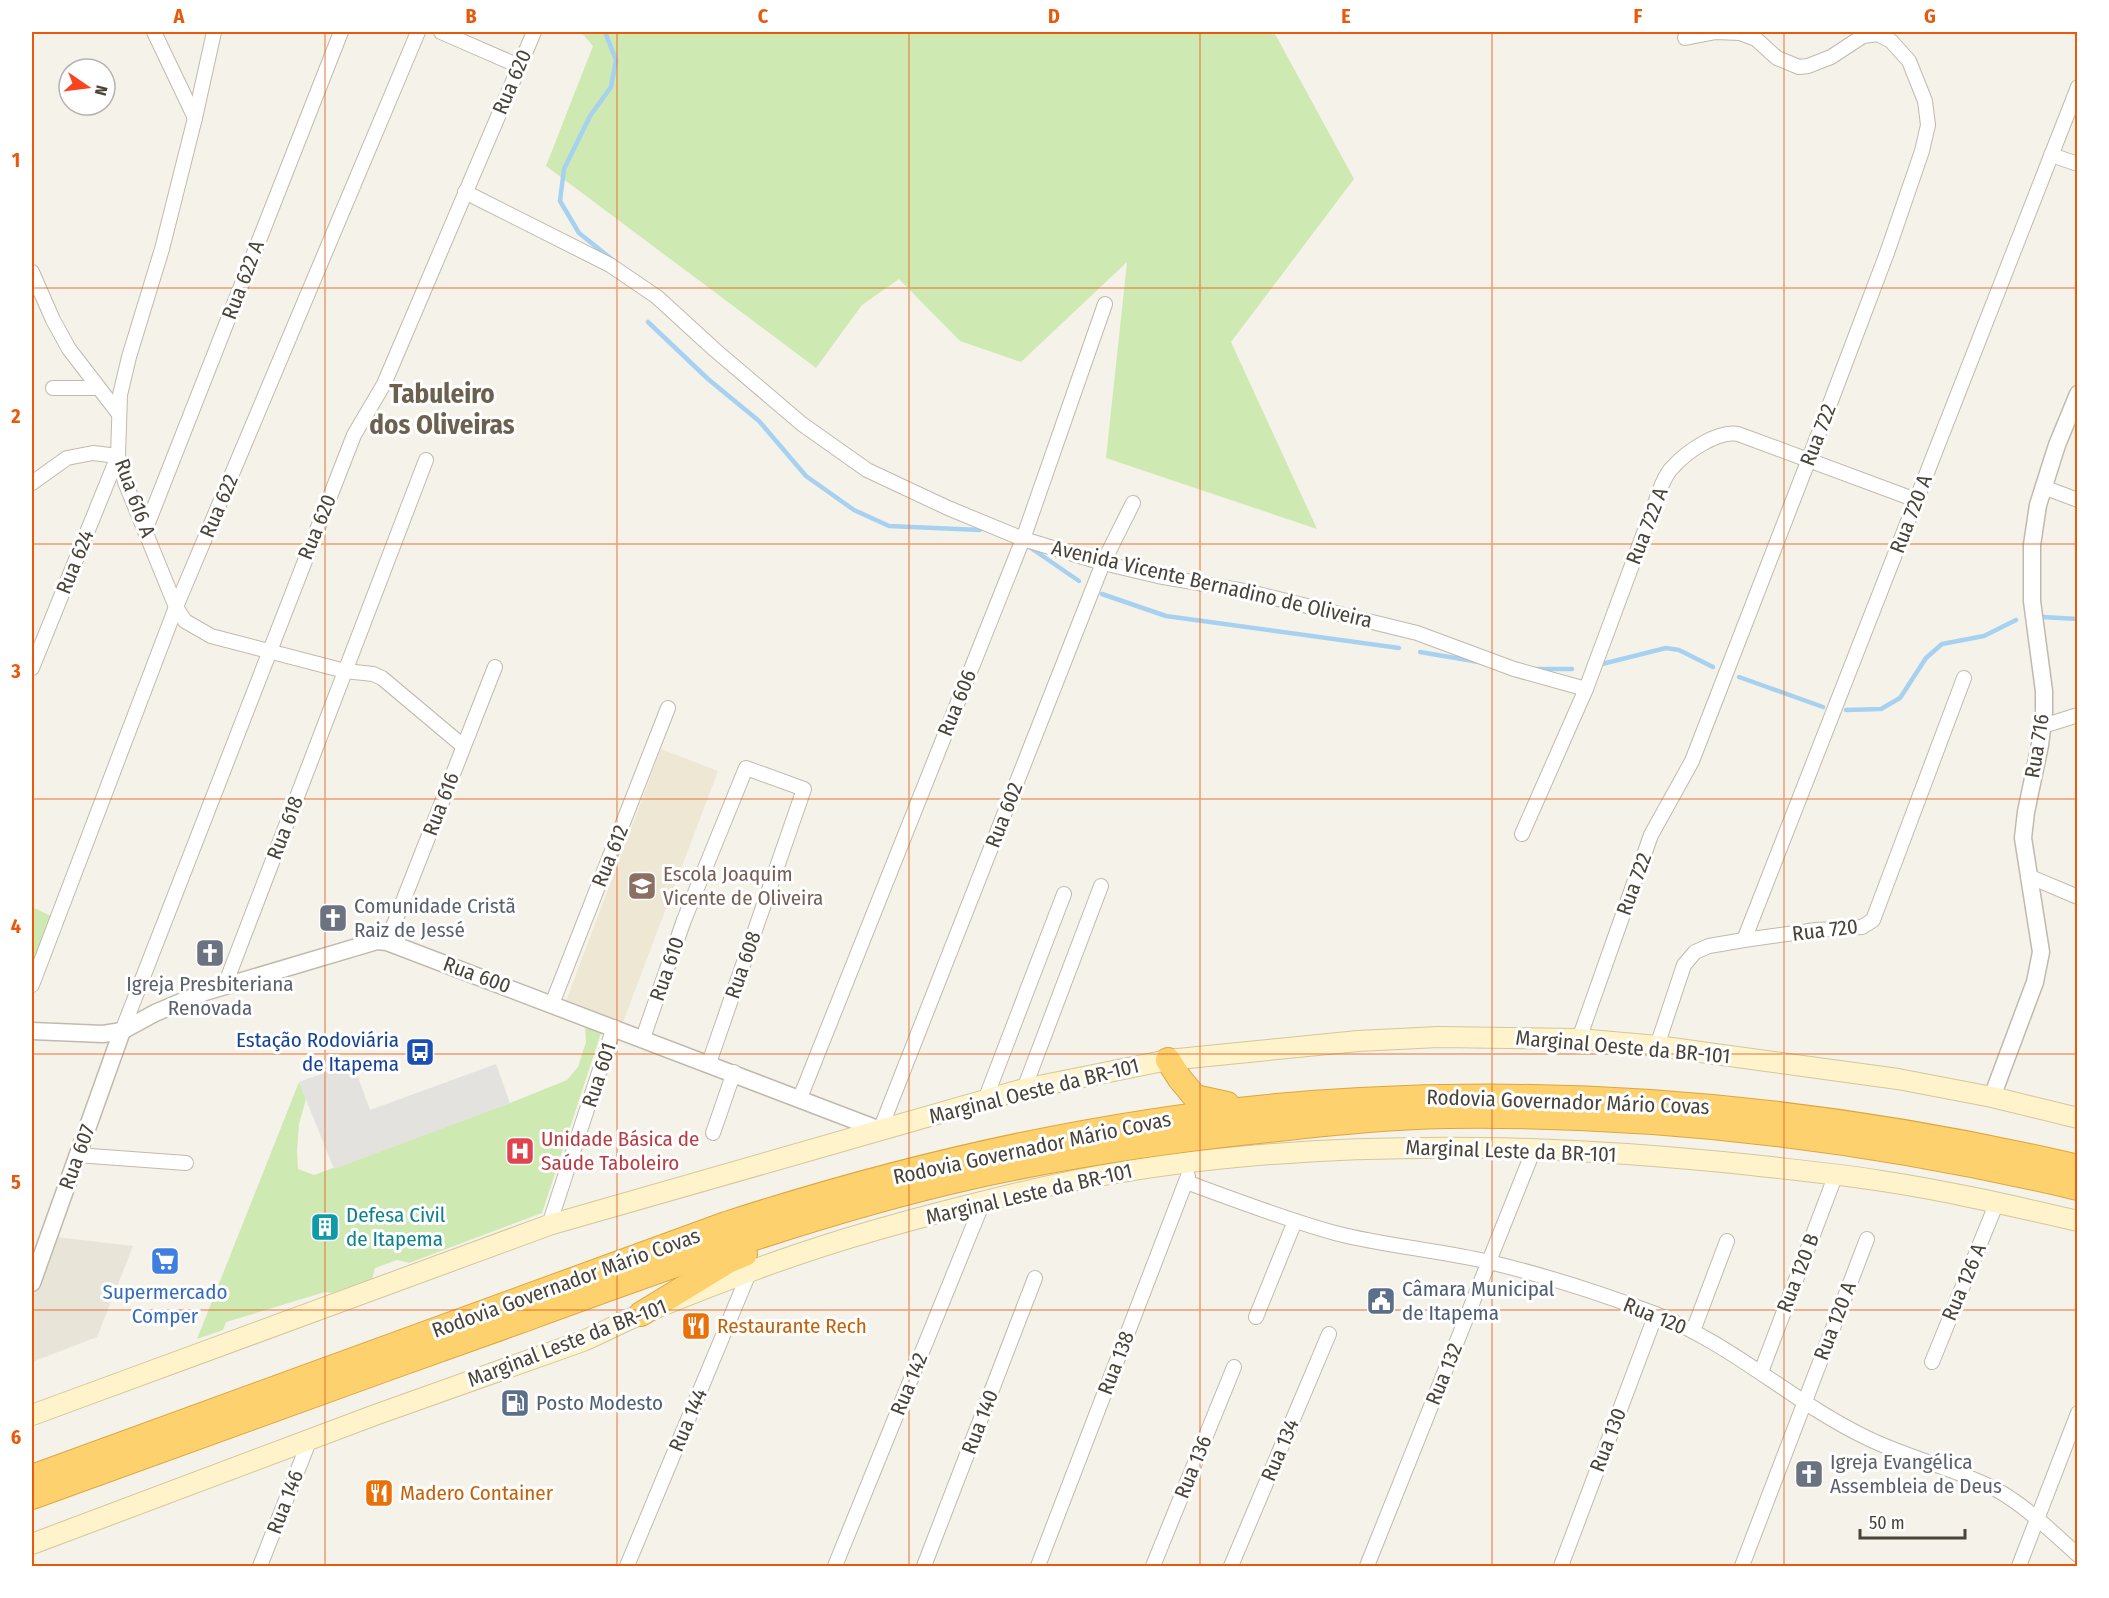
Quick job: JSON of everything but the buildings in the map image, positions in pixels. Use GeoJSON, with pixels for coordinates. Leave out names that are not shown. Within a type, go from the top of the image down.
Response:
{"type":"FeatureCollection","features":[{"type":"Feature","properties":{"kind":"highway"},"geometry":{"type":"LineString","coordinates":[[1168,1060],[1194,1097],[1253,1109]]}},
{"type":"Feature","properties":{"kind":"highway","name":"Rodovia Governador Mário Covas"},"geometry":{"type":"LineString","coordinates":[[32,1478],[715,1228],[803,1199],[941,1164],[1111,1128],[1253,1109],[1356,1100],[1472,1096],[1646,1102],[1751,1110],[1828,1120],[1969,1144],[2078,1167]]}},
{"type":"Feature","properties":{"kind":"highway","name":"Rodovia Governador Mário Covas"},"geometry":{"type":"LineString","coordinates":[[32,1497],[693,1258],[812,1219],[970,1178],[1077,1155],[1205,1136],[1357,1120],[1443,1116],[1598,1119],[1747,1130],[1880,1147],[2078,1188]]}},
{"type":"Feature","properties":{"kind":"highway"},"geometry":{"type":"LineString","coordinates":[[641,1314],[728,1261],[809,1233],[878,1201]]}},
{"type":"Feature","properties":{"kind":"main road","name":"Marginal Oeste da BR-101"},"geometry":{"type":"LineString","coordinates":[[32,1415],[549,1225],[1024,1089],[1168,1060],[1358,1041],[1427,1037],[1579,1039],[1657,1046],[1850,1071],[1992,1097],[2078,1118]]}},
{"type":"Feature","properties":{"kind":"main road","name":"Marginal Leste da BR-101"},"geometry":{"type":"LineString","coordinates":[[32,1544],[310,1439],[591,1337],[641,1314],[749,1273],[848,1239],[984,1202],[1074,1181],[1194,1160],[1285,1151],[1362,1148],[1534,1149],[1711,1161],[1836,1174],[1997,1202],[2078,1221]]}},
{"type":"Feature","properties":{"kind":"street"},"geometry":{"type":"LineString","coordinates":[[154,32],[195,118]]}},
{"type":"Feature","properties":{"kind":"street","name":"Rua 616 A"},"geometry":{"type":"LineString","coordinates":[[214,32],[162,249],[124,377],[119,414],[118,456],[125,482],[146,528],[176,607],[185,621],[211,636],[345,671],[373,674],[390,683],[464,746]]}},
{"type":"Feature","properties":{"kind":"street","name":"Rua 622 A"},"geometry":{"type":"LineString","coordinates":[[146,528],[341,32]]}},
{"type":"Feature","properties":{"kind":"street","name":"Rua 622"},"geometry":{"type":"LineString","coordinates":[[32,985],[176,607],[418,32]]}},
{"type":"Feature","properties":{"kind":"street"},"geometry":{"type":"LineString","coordinates":[[441,32],[519,66]]}},
{"type":"Feature","properties":{"kind":"street","name":"Rua 620"},"geometry":{"type":"LineString","coordinates":[[122,1031],[354,435],[384,384],[534,32]]}},
{"type":"Feature","properties":{"kind":"street","name":"Rua 722"},"geometry":{"type":"LineString","coordinates":[[1579,1039],[1651,835],[1681,784],[1696,752],[1809,459],[1887,253],[1922,151],[1928,125],[1928,113],[1909,61],[1891,41],[1878,34],[1863,36],[1831,57],[1808,66],[1798,67],[1777,58],[1756,39],[1740,33],[1716,32],[1685,38]]}},
{"type":"Feature","properties":{"kind":"street","name":"Rua 720 A"},"geometry":{"type":"LineString","coordinates":[[1744,940],[2078,87]]}},
{"type":"Feature","properties":{"kind":"street"},"geometry":{"type":"LineString","coordinates":[[2051,155],[2078,164]]}},
{"type":"Feature","properties":{"kind":"street","name":"Avenida Vicente Bernadino de Oliveira"},"geometry":{"type":"LineString","coordinates":[[465,192],[610,265],[657,297],[802,424],[867,470],[948,508],[1023,538],[1103,563],[1158,576],[1250,592],[1417,633],[1514,669],[1586,689]]}},
{"type":"Feature","properties":{"kind":"street"},"geometry":{"type":"LineString","coordinates":[[32,272],[53,320],[69,349],[119,414]]}},
{"type":"Feature","properties":{"kind":"street","name":"Rua 606"},"geometry":{"type":"LineString","coordinates":[[800,1098],[1023,538],[1105,304]]}},
{"type":"Feature","properties":{"kind":"street"},"geometry":{"type":"LineString","coordinates":[[53,388],[97,388]]}},
{"type":"Feature","properties":{"kind":"street","name":"Rua 716"},"geometry":{"type":"LineString","coordinates":[[1992,1097],[2038,971],[2041,952],[2028,876],[2024,826],[2043,726],[2044,691],[2032,601],[2031,568],[2035,518],[2043,487],[2078,394]]}},
{"type":"Feature","properties":{"kind":"street","name":"Rua 722 A"},"geometry":{"type":"LineString","coordinates":[[1522,834],[1586,689],[1661,487],[1672,467],[1716,436],[1730,432],[1916,500]]}},
{"type":"Feature","properties":{"kind":"street"},"geometry":{"type":"LineString","coordinates":[[32,483],[68,458],[93,453],[118,456]]}},
{"type":"Feature","properties":{"kind":"street","name":"Rua 624"},"geometry":{"type":"LineString","coordinates":[[32,668],[118,456]]}},
{"type":"Feature","properties":{"kind":"street","name":"Rua 618"},"geometry":{"type":"LineString","coordinates":[[225,985],[426,460]]}},
{"type":"Feature","properties":{"kind":"street"},"geometry":{"type":"LineString","coordinates":[[2043,487],[2078,500]]}},
{"type":"Feature","properties":{"kind":"street","name":"Rua 602"},"geometry":{"type":"LineString","coordinates":[[880,1130],[1103,563],[1132,503]]}},
{"type":"Feature","properties":{"kind":"street","name":"Rua 616"},"geometry":{"type":"LineString","coordinates":[[387,942],[495,667]]}},
{"type":"Feature","properties":{"kind":"street","name":"Rua 720"},"geometry":{"type":"LineString","coordinates":[[1657,1046],[1684,965],[1688,957],[1700,949],[1816,930],[1862,927],[1873,920],[1964,678]]}},
{"type":"Feature","properties":{"kind":"street","name":"Rua 612"},"geometry":{"type":"LineString","coordinates":[[552,1004],[668,708]]}},
{"type":"Feature","properties":{"kind":"street"},"geometry":{"type":"LineString","coordinates":[[2043,726],[2078,715]]}},
{"type":"Feature","properties":{"kind":"street","name":"Rua 610"},"geometry":{"type":"LineString","coordinates":[[643,1038],[684,920],[746,768]]}},
{"type":"Feature","properties":{"kind":"street","name":"Rua 608"},"geometry":{"type":"LineString","coordinates":[[709,1063],[804,789],[746,768]]}},
{"type":"Feature","properties":{"kind":"street"},"geometry":{"type":"LineString","coordinates":[[2028,876],[2078,897]]}},
{"type":"Feature","properties":{"kind":"street"},"geometry":{"type":"LineString","coordinates":[[1024,1089],[1101,886]]}},
{"type":"Feature","properties":{"kind":"street"},"geometry":{"type":"LineString","coordinates":[[985,1100],[1064,894]]}},
{"type":"Feature","properties":{"kind":"street","name":"Rua 600"},"geometry":{"type":"LineString","coordinates":[[32,1031],[103,1034],[122,1031],[190,998],[225,985],[353,946],[377,941],[387,942],[734,1072],[880,1130]]}},
{"type":"Feature","properties":{"kind":"street","name":"Rua 601"},"geometry":{"type":"LineString","coordinates":[[549,1225],[614,1027]]}},
{"type":"Feature","properties":{"kind":"street","name":"Rua 607"},"geometry":{"type":"LineString","coordinates":[[32,1283],[122,1031]]}},
{"type":"Feature","properties":{"kind":"street"},"geometry":{"type":"LineString","coordinates":[[713,1134],[734,1072]]}},
{"type":"Feature","properties":{"kind":"street","name":"Rua 132"},"geometry":{"type":"LineString","coordinates":[[1367,1566],[1534,1149]]}},
{"type":"Feature","properties":{"kind":"street"},"geometry":{"type":"LineString","coordinates":[[77,1155],[186,1163]]}},
{"type":"Feature","properties":{"kind":"street","name":"Rua 138"},"geometry":{"type":"LineString","coordinates":[[1038,1566],[1194,1160]]}},
{"type":"Feature","properties":{"kind":"street","name":"Rua 120 B"},"geometry":{"type":"LineString","coordinates":[[1761,1372],[1836,1174]]}},
{"type":"Feature","properties":{"kind":"street","name":"Rua 120"},"geometry":{"type":"LineString","coordinates":[[1186,1182],[1295,1221],[1336,1233],[1489,1262],[1656,1314],[1693,1331],[1761,1372],[1804,1404],[1872,1441],[1984,1484],[1999,1492],[2038,1519],[2078,1555]]}},
{"type":"Feature","properties":{"kind":"street","name":"Rua 142"},"geometry":{"type":"LineString","coordinates":[[835,1566],[984,1202]]}},
{"type":"Feature","properties":{"kind":"street","name":"Rua 126 A"},"geometry":{"type":"LineString","coordinates":[[1932,1362],[1997,1202]]}},
{"type":"Feature","properties":{"kind":"street"},"geometry":{"type":"LineString","coordinates":[[1256,1317],[1295,1221]]}},
{"type":"Feature","properties":{"kind":"street","name":"Rua 120 A"},"geometry":{"type":"LineString","coordinates":[[1742,1566],[1867,1239]]}},
{"type":"Feature","properties":{"kind":"street"},"geometry":{"type":"LineString","coordinates":[[1693,1331],[1727,1241]]}},
{"type":"Feature","properties":{"kind":"street","name":"Rua 144"},"geometry":{"type":"LineString","coordinates":[[627,1566],[749,1273]]}},
{"type":"Feature","properties":{"kind":"street","name":"Rua 140"},"geometry":{"type":"LineString","coordinates":[[924,1566],[1035,1278]]}},
{"type":"Feature","properties":{"kind":"street","name":"Rua 130"},"geometry":{"type":"LineString","coordinates":[[1561,1566],[1656,1314]]}},
{"type":"Feature","properties":{"kind":"street","name":"Rua 134"},"geometry":{"type":"LineString","coordinates":[[1231,1566],[1329,1334]]}},
{"type":"Feature","properties":{"kind":"street","name":"Rua 136"},"geometry":{"type":"LineString","coordinates":[[1153,1566],[1234,1367]]}},
{"type":"Feature","properties":{"kind":"street"},"geometry":{"type":"LineString","coordinates":[[2019,1566],[2078,1413]]}},
{"type":"Feature","properties":{"kind":"street","name":"Rua 146"},"geometry":{"type":"LineString","coordinates":[[260,1566],[310,1439]]}},
{"type":"Feature","properties":{"kind":"shaded area","name":"Escola Joaquim Vicente de Oliveira"},"geometry":{"type":"Polygon","coordinates":[[[661,749],[718,771],[623,1022],[566,1001],[661,749]]]}},
{"type":"Feature","properties":{"kind":"shaded area"},"geometry":{"type":"Polygon","coordinates":[[[353,1063],[370,1110],[496,1064],[510,1103],[334,1169],[299,1082],[353,1063]]]}},
{"type":"Feature","properties":{"kind":"shaded area"},"geometry":{"type":"Polygon","coordinates":[[[56,1237],[133,1246],[97,1337],[32,1362],[32,1300],[56,1237]]]}},
{"type":"Feature","properties":{"kind":"green space"},"geometry":{"type":"Polygon","coordinates":[[[581,32],[1274,32],[1354,179],[1231,342],[1317,529],[1106,458],[1127,262],[1021,362],[960,341],[899,279],[862,305],[816,368],[546,166],[593,46],[581,32]]]}},
{"type":"Feature","properties":{"kind":"green space"},"geometry":{"type":"Polygon","coordinates":[[[32,907],[51,916],[32,968],[32,907]]]}},
{"type":"Feature","properties":{"kind":"green space"},"geometry":{"type":"Polygon","coordinates":[[[585,1025],[602,1030],[542,1213],[409,1263],[397,1260],[375,1268],[372,1280],[226,1322],[223,1330],[197,1339],[299,1082],[306,1099],[299,1124],[298,1169],[314,1175],[567,1080],[578,1067],[586,1042],[585,1025]]]}},
{"type":"Feature","properties":{"kind":"waterway"},"geometry":{"type":"LineString","coordinates":[[605,32],[616,60],[611,87],[590,116],[564,169],[560,201],[579,233],[614,261]]}},
{"type":"Feature","properties":{"kind":"waterway"},"geometry":{"type":"LineString","coordinates":[[648,322],[708,379],[759,421],[806,476],[854,510],[889,526],[980,530]]}},
{"type":"Feature","properties":{"kind":"waterway"},"geometry":{"type":"LineString","coordinates":[[1028,546],[1079,581]]}},
{"type":"Feature","properties":{"kind":"waterway"},"geometry":{"type":"LineString","coordinates":[[1102,594],[1166,616],[1399,648]]}},
{"type":"Feature","properties":{"kind":"waterway"},"geometry":{"type":"LineString","coordinates":[[2042,617],[2078,619]]}},
{"type":"Feature","properties":{"kind":"waterway"},"geometry":{"type":"LineString","coordinates":[[1846,710],[1881,709],[1900,698],[1926,658],[1942,644],[1984,636],[2016,620]]}},
{"type":"Feature","properties":{"kind":"waterway"},"geometry":{"type":"LineString","coordinates":[[1602,664],[1666,648],[1679,650],[1713,667]]}},
{"type":"Feature","properties":{"kind":"waterway"},"geometry":{"type":"LineString","coordinates":[[1420,652],[1479,662]]}},
{"type":"Feature","properties":{"kind":"waterway"},"geometry":{"type":"LineString","coordinates":[[1535,669],[1572,669]]}},
{"type":"Feature","properties":{"kind":"waterway"},"geometry":{"type":"LineString","coordinates":[[1739,677],[1823,707]]}},
{"type":"Feature","properties":{"kind":"place","name":"Escola Joaquim Vicente de Oliveira"},"geometry":{"type":"Point","coordinates":[642,886]}},
{"type":"Feature","properties":{"kind":"place","name":"Comunidade Cristã Raiz de Jessé"},"geometry":{"type":"Point","coordinates":[333,918]}},
{"type":"Feature","properties":{"kind":"place","name":"Igreja Presbiteriana Renovada"},"geometry":{"type":"Point","coordinates":[210,953]}},
{"type":"Feature","properties":{"kind":"place","name":"Estação Rodoviária de Itapema"},"geometry":{"type":"Point","coordinates":[420,1052]}},
{"type":"Feature","properties":{"kind":"place","name":"Unidade Básica de Saúde Taboleiro"},"geometry":{"type":"Point","coordinates":[520,1151]}},
{"type":"Feature","properties":{"kind":"place","name":"Defesa Civil de Itapema"},"geometry":{"type":"Point","coordinates":[325,1227]}},
{"type":"Feature","properties":{"kind":"place","name":"Supermercado Comper"},"geometry":{"type":"Point","coordinates":[165,1261]}},
{"type":"Feature","properties":{"kind":"place","name":"Câmara Municipal de Itapema"},"geometry":{"type":"Point","coordinates":[1381,1301]}},
{"type":"Feature","properties":{"kind":"place","name":"Restaurante Rech"},"geometry":{"type":"Point","coordinates":[696,1326]}},
{"type":"Feature","properties":{"kind":"place","name":"Posto Modesto"},"geometry":{"type":"Point","coordinates":[515,1403]}},
{"type":"Feature","properties":{"kind":"place","name":"Igreja Evangélica Assembleia de Deus"},"geometry":{"type":"Point","coordinates":[1809,1474]}},
{"type":"Feature","properties":{"kind":"place","name":"Madero Container"},"geometry":{"type":"Point","coordinates":[379,1493]}},
{"type":"Feature","properties":{"kind":"district","name":"Tabuleiro dos Oliveiras"},"geometry":{"type":"Point","coordinates":[442,410]}}]}
